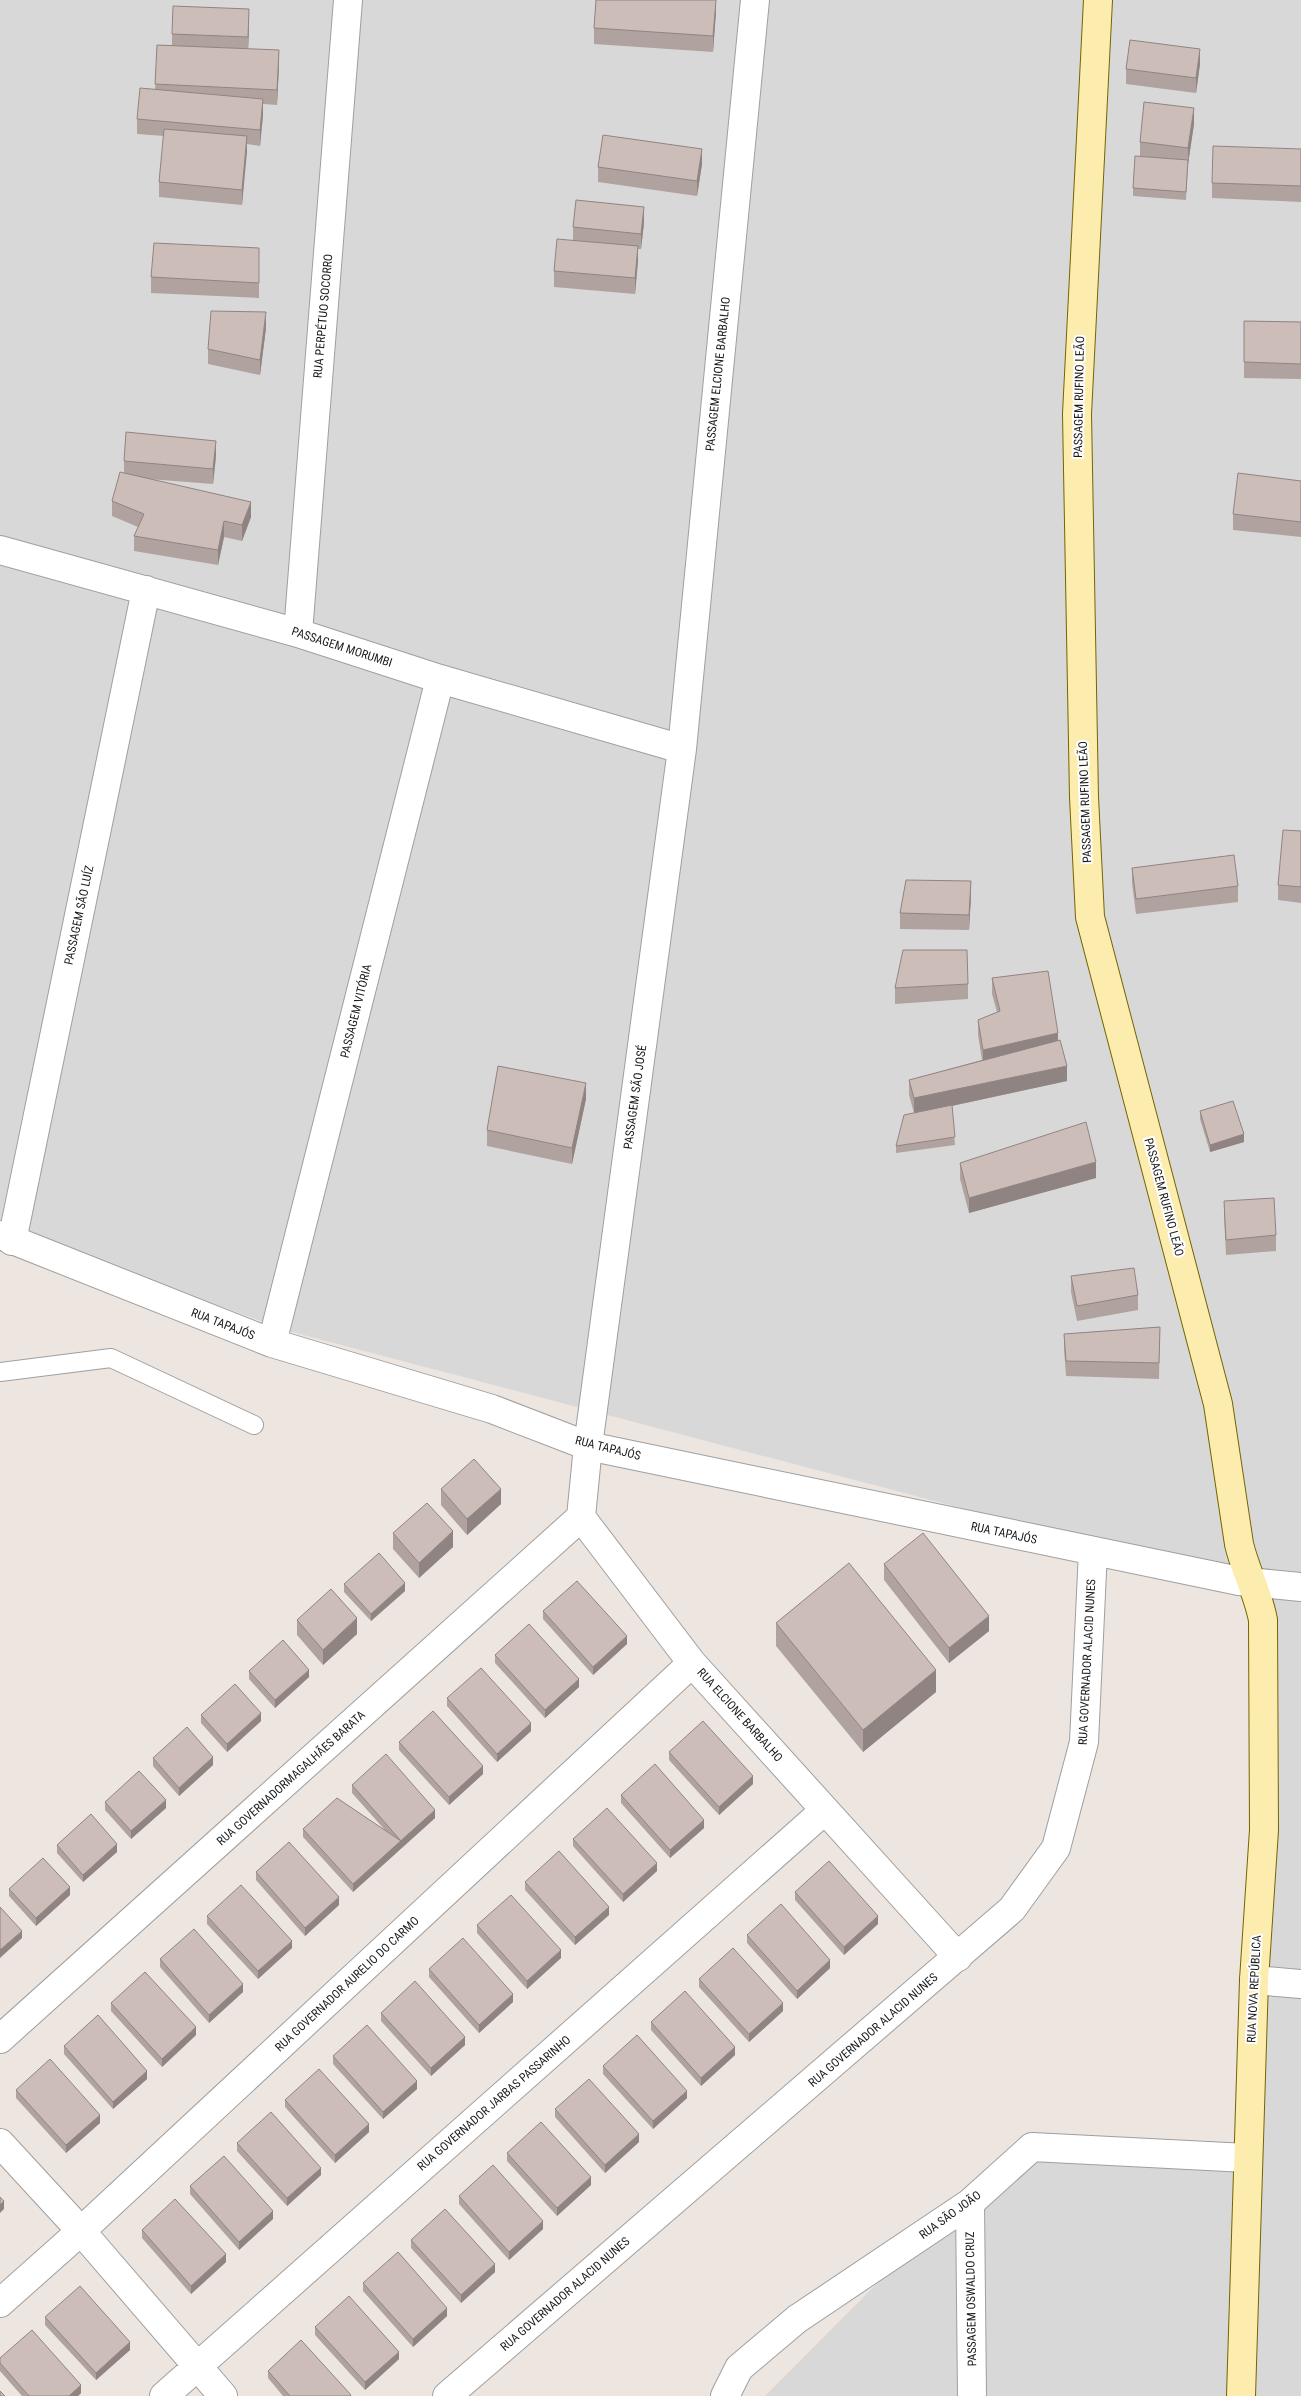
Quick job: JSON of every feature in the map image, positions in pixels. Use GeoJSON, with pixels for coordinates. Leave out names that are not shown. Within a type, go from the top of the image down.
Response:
{"type":"FeatureCollection","features":[{"type":"Feature","properties":{"kind":"street","name":"RUA PERPÉTUO SOCORRO"},"geometry":{"type":"LineString","coordinates":[[298,633],[348,0]]}},
{"type":"Feature","properties":{"kind":"street","name":"PASSAGEM ELCIONE BARBALHO"},"geometry":{"type":"LineString","coordinates":[[682,749],[754,0]]}},
{"type":"Feature","properties":{"kind":"street","name":"PASSAGEM RUFINO LEÃO"},"geometry":{"type":"LineString","coordinates":[[1098,0],[1076,414],[1084,797],[1090,917],[1218,1404],[1246,1582]]}},
{"type":"Feature","properties":{"kind":"street","name":"PASSAGEM MORUMBI"},"geometry":{"type":"LineString","coordinates":[[0,550],[298,633],[440,679],[682,749]]}},
{"type":"Feature","properties":{"kind":"street","name":"PASSAGEM SÃO LUÍZ"},"geometry":{"type":"LineString","coordinates":[[6,1238],[146,590]]}},
{"type":"Feature","properties":{"kind":"street","name":"PASSAGEM VITÓRIA"},"geometry":{"type":"LineString","coordinates":[[272,1343],[440,679]]}},
{"type":"Feature","properties":{"kind":"street","name":"PASSAGEM SÃO JOSÉ"},"geometry":{"type":"LineString","coordinates":[[588,1446],[682,749]]}},
{"type":"Feature","properties":{"kind":"street","name":"RUA TAPAJÓS"},"geometry":{"type":"LineString","coordinates":[[6,1238],[272,1343],[492,1409],[588,1446],[1246,1582],[1301,1587]]}},
{"type":"Feature","properties":{"kind":"street"},"geometry":{"type":"LineString","coordinates":[[581,1517],[588,1446]]}},
{"type":"Feature","properties":{"kind":"street","name":"RUA ELCIONE BARBALHO"},"geometry":{"type":"LineString","coordinates":[[581,1517],[692,1663],[958,1957]]}},
{"type":"Feature","properties":{"kind":"street","name":"RUA GOVERNADORMAGALHÃES BARATA"},"geometry":{"type":"LineString","coordinates":[[0,2039],[581,1517]]}},
{"type":"Feature","properties":{"kind":"street","name":"RUA GOVERNADOR ALACID NUNES"},"geometry":{"type":"LineString","coordinates":[[447,2396],[1012,1909],[1056,1848],[1084,1742],[1093,1551]]}},
{"type":"Feature","properties":{"kind":"street","name":"RUA NOVA REPÚBLICA"},"geometry":{"type":"LineString","coordinates":[[1241,2396],[1254,1980],[1264,1830],[1263,1620],[1259,1598],[1246,1582]]}},
{"type":"Feature","properties":{"kind":"street","name":"RUA GOVERNADOR AURELIO DO CARMO"},"geometry":{"type":"LineString","coordinates":[[0,2303],[82,2231],[692,1663]]}},
{"type":"Feature","properties":{"kind":"street","name":"RUA GOVERNADOR JARBAS PASSARINHO"},"geometry":{"type":"LineString","coordinates":[[164,2396],[825,1810]]}},
{"type":"Feature","properties":{"kind":"street"},"geometry":{"type":"LineString","coordinates":[[1254,1980],[1301,1984]]}},
{"type":"Feature","properties":{"kind":"street"},"geometry":{"type":"LineString","coordinates":[[0,2143],[82,2231],[223,2396]]}},
{"type":"Feature","properties":{"kind":"street","name":"RUA SÃO JOÃO"},"geometry":{"type":"LineString","coordinates":[[726,2396],[739,2368],[797,2319],[970,2203],[1032,2147],[1247,2158]]}},
{"type":"Feature","properties":{"kind":"street","name":"PASSAGEM OSWALDO CRUZ"},"geometry":{"type":"LineString","coordinates":[[970,2203],[972,2396]]}},
{"type":"Feature","properties":{"kind":"lane"},"geometry":{"type":"LineString","coordinates":[[0,1372],[111,1358],[254,1425]]}},
{"type":"Feature","properties":{"kind":"shaded area"},"geometry":{"type":"Polygon","coordinates":[[[0,0],[1301,0],[1301,2396],[765,2396],[1001,2159],[1260,2164],[1251,1591],[1239,1581],[288,1331],[0,1226],[0,0]]]}},
{"type":"Feature","properties":{"kind":"building"},"geometry":{"type":"Polygon","coordinates":[[[596,0],[716,0],[713,36],[594,28],[596,0]]]}},
{"type":"Feature","properties":{"kind":"building"},"geometry":{"type":"Polygon","coordinates":[[[173,6],[249,9],[248,37],[172,34],[173,6]]]}},
{"type":"Feature","properties":{"kind":"building"},"geometry":{"type":"Polygon","coordinates":[[[1130,40],[1200,49],[1196,78],[1126,69],[1130,40]]]}},
{"type":"Feature","properties":{"kind":"building"},"geometry":{"type":"Polygon","coordinates":[[[157,45],[279,50],[277,90],[155,84],[157,45]]]}},
{"type":"Feature","properties":{"kind":"building"},"geometry":{"type":"Polygon","coordinates":[[[140,88],[263,99],[260,130],[137,119],[140,88]]]}},
{"type":"Feature","properties":{"kind":"building"},"geometry":{"type":"Polygon","coordinates":[[[1144,102],[1194,108],[1188,148],[1140,142],[1144,102]]]}},
{"type":"Feature","properties":{"kind":"building"},"geometry":{"type":"Polygon","coordinates":[[[164,129],[247,136],[242,190],[159,182],[164,129]]]}},
{"type":"Feature","properties":{"kind":"building"},"geometry":{"type":"Polygon","coordinates":[[[603,135],[702,149],[697,181],[598,167],[603,135]]]}},
{"type":"Feature","properties":{"kind":"building"},"geometry":{"type":"Polygon","coordinates":[[[1213,146],[1301,149],[1301,186],[1212,183],[1213,146]]]}},
{"type":"Feature","properties":{"kind":"building"},"geometry":{"type":"Polygon","coordinates":[[[1135,156],[1188,160],[1186,192],[1133,188],[1135,156]]]}},
{"type":"Feature","properties":{"kind":"building"},"geometry":{"type":"Polygon","coordinates":[[[576,200],[644,207],[641,234],[573,227],[576,200]]]}},
{"type":"Feature","properties":{"kind":"building"},"geometry":{"type":"Polygon","coordinates":[[[557,239],[638,246],[635,278],[554,271],[557,239]]]}},
{"type":"Feature","properties":{"kind":"building"},"geometry":{"type":"Polygon","coordinates":[[[154,243],[259,248],[259,283],[151,277],[154,243]]]}},
{"type":"Feature","properties":{"kind":"building"},"geometry":{"type":"Polygon","coordinates":[[[211,311],[266,312],[260,360],[208,349],[211,311]]]}},
{"type":"Feature","properties":{"kind":"building"},"geometry":{"type":"Polygon","coordinates":[[[1244,321],[1301,322],[1301,364],[1244,362],[1244,321]]]}},
{"type":"Feature","properties":{"kind":"building"},"geometry":{"type":"Polygon","coordinates":[[[126,432],[216,441],[213,469],[124,461],[126,432]]]}},
{"type":"Feature","properties":{"kind":"building"},"geometry":{"type":"Polygon","coordinates":[[[120,472],[251,502],[242,525],[224,521],[218,550],[134,536],[144,514],[112,501],[120,472]]]}},
{"type":"Feature","properties":{"kind":"building"},"geometry":{"type":"Polygon","coordinates":[[[1238,473],[1301,481],[1301,522],[1233,514],[1238,473]]]}},
{"type":"Feature","properties":{"kind":"building"},"geometry":{"type":"Polygon","coordinates":[[[1283,830],[1301,831],[1301,887],[1278,885],[1283,830]]]}},
{"type":"Feature","properties":{"kind":"building"},"geometry":{"type":"Polygon","coordinates":[[[1234,855],[1238,886],[1136,899],[1132,868],[1234,855]]]}},
{"type":"Feature","properties":{"kind":"building"},"geometry":{"type":"Polygon","coordinates":[[[906,880],[971,881],[969,915],[900,913],[906,880]]]}},
{"type":"Feature","properties":{"kind":"building"},"geometry":{"type":"Polygon","coordinates":[[[903,950],[967,950],[968,984],[895,988],[903,950]]]}},
{"type":"Feature","properties":{"kind":"building"},"geometry":{"type":"Polygon","coordinates":[[[1048,971],[1058,1033],[983,1050],[978,1020],[1000,1011],[992,978],[1048,971]]]}},
{"type":"Feature","properties":{"kind":"building"},"geometry":{"type":"Polygon","coordinates":[[[1060,1040],[1067,1066],[914,1098],[909,1080],[1060,1040]]]}},
{"type":"Feature","properties":{"kind":"building"},"geometry":{"type":"Polygon","coordinates":[[[498,1066],[586,1083],[572,1148],[487,1130],[498,1066]]]}},
{"type":"Feature","properties":{"kind":"building"},"geometry":{"type":"Polygon","coordinates":[[[1233,1101],[1244,1134],[1210,1145],[1200,1111],[1233,1101]]]}},
{"type":"Feature","properties":{"kind":"building"},"geometry":{"type":"Polygon","coordinates":[[[952,1105],[955,1137],[896,1146],[904,1115],[952,1105]]]}},
{"type":"Feature","properties":{"kind":"building"},"geometry":{"type":"Polygon","coordinates":[[[1086,1122],[1096,1162],[969,1198],[960,1163],[1086,1122]]]}},
{"type":"Feature","properties":{"kind":"building"},"geometry":{"type":"Polygon","coordinates":[[[1274,1198],[1276,1235],[1226,1240],[1224,1201],[1274,1198]]]}},
{"type":"Feature","properties":{"kind":"building"},"geometry":{"type":"Polygon","coordinates":[[[1134,1268],[1138,1295],[1077,1306],[1071,1276],[1134,1268]]]}},
{"type":"Feature","properties":{"kind":"building"},"geometry":{"type":"Polygon","coordinates":[[[1160,1327],[1159,1363],[1066,1361],[1064,1334],[1160,1327]]]}},
{"type":"Feature","properties":{"kind":"building"},"geometry":{"type":"Polygon","coordinates":[[[474,1459],[501,1489],[467,1519],[441,1489],[474,1459]]]}},
{"type":"Feature","properties":{"kind":"building"},"geometry":{"type":"Polygon","coordinates":[[[427,1503],[453,1531],[419,1563],[393,1533],[427,1503]]]}},
{"type":"Feature","properties":{"kind":"building"},"geometry":{"type":"Polygon","coordinates":[[[923,1533],[989,1616],[949,1648],[884,1564],[923,1533]]]}},
{"type":"Feature","properties":{"kind":"building"},"geometry":{"type":"Polygon","coordinates":[[[379,1553],[405,1583],[371,1614],[344,1584],[379,1553]]]}},
{"type":"Feature","properties":{"kind":"building"},"geometry":{"type":"Polygon","coordinates":[[[849,1563],[936,1670],[863,1730],[776,1623],[849,1563]]]}},
{"type":"Feature","properties":{"kind":"building"},"geometry":{"type":"Polygon","coordinates":[[[577,1581],[627,1636],[593,1667],[543,1611],[577,1581]]]}},
{"type":"Feature","properties":{"kind":"building"},"geometry":{"type":"Polygon","coordinates":[[[331,1589],[357,1618],[323,1650],[297,1620],[331,1589]]]}},
{"type":"Feature","properties":{"kind":"building"},"geometry":{"type":"Polygon","coordinates":[[[529,1624],[579,1679],[545,1710],[495,1655],[529,1624]]]}},
{"type":"Feature","properties":{"kind":"building"},"geometry":{"type":"Polygon","coordinates":[[[283,1640],[309,1670],[275,1700],[249,1671],[283,1640]]]}},
{"type":"Feature","properties":{"kind":"building"},"geometry":{"type":"Polygon","coordinates":[[[481,1668],[531,1723],[497,1754],[447,1698],[481,1668]]]}},
{"type":"Feature","properties":{"kind":"building"},"geometry":{"type":"Polygon","coordinates":[[[235,1684],[261,1713],[227,1744],[201,1715],[235,1684]]]}},
{"type":"Feature","properties":{"kind":"building"},"geometry":{"type":"Polygon","coordinates":[[[433,1711],[483,1766],[449,1797],[399,1742],[433,1711]]]}},
{"type":"Feature","properties":{"kind":"building"},"geometry":{"type":"Polygon","coordinates":[[[703,1721],[753,1776],[719,1807],[669,1752],[703,1721]]]}},
{"type":"Feature","properties":{"kind":"building"},"geometry":{"type":"Polygon","coordinates":[[[187,1727],[213,1757],[179,1788],[153,1758],[187,1727]]]}},
{"type":"Feature","properties":{"kind":"building"},"geometry":{"type":"Polygon","coordinates":[[[386,1754],[435,1810],[401,1841],[352,1785],[386,1754]]]}},
{"type":"Feature","properties":{"kind":"building"},"geometry":{"type":"Polygon","coordinates":[[[655,1764],[704,1820],[670,1850],[621,1795],[655,1764]]]}},
{"type":"Feature","properties":{"kind":"building"},"geometry":{"type":"Polygon","coordinates":[[[139,1771],[166,1800],[131,1831],[105,1802],[139,1771]]]}},
{"type":"Feature","properties":{"kind":"building"},"geometry":{"type":"Polygon","coordinates":[[[337,1798],[401,1841],[353,1884],[303,1829],[337,1798]]]}},
{"type":"Feature","properties":{"kind":"building"},"geometry":{"type":"Polygon","coordinates":[[[607,1808],[657,1863],[623,1894],[573,1839],[607,1808]]]}},
{"type":"Feature","properties":{"kind":"building"},"geometry":{"type":"Polygon","coordinates":[[[91,1814],[117,1844],[83,1875],[57,1845],[91,1814]]]}},
{"type":"Feature","properties":{"kind":"building"},"geometry":{"type":"Polygon","coordinates":[[[289,1842],[339,1897],[305,1928],[256,1872],[289,1842]]]}},
{"type":"Feature","properties":{"kind":"building"},"geometry":{"type":"Polygon","coordinates":[[[559,1851],[609,1907],[575,1937],[525,1882],[559,1851]]]}},
{"type":"Feature","properties":{"kind":"building"},"geometry":{"type":"Polygon","coordinates":[[[43,1858],[70,1887],[36,1918],[9,1889],[43,1858]]]}},
{"type":"Feature","properties":{"kind":"building"},"geometry":{"type":"Polygon","coordinates":[[[829,1861],[878,1916],[844,1947],[795,1892],[829,1861]]]}},
{"type":"Feature","properties":{"kind":"building"},"geometry":{"type":"Polygon","coordinates":[[[241,1885],[292,1941],[258,1971],[207,1916],[241,1885]]]}},
{"type":"Feature","properties":{"kind":"building"},"geometry":{"type":"Polygon","coordinates":[[[511,1895],[561,1950],[527,1981],[477,1925],[511,1895]]]}},
{"type":"Feature","properties":{"kind":"building"},"geometry":{"type":"Polygon","coordinates":[[[781,1904],[830,1960],[797,1991],[747,1935],[781,1904]]]}},
{"type":"Feature","properties":{"kind":"building"},"geometry":{"type":"Polygon","coordinates":[[[0,1907],[22,1931],[0,1950],[0,1907]]]}},
{"type":"Feature","properties":{"kind":"building"},"geometry":{"type":"Polygon","coordinates":[[[194,1929],[243,1984],[209,2015],[160,1959],[194,1929]]]}},
{"type":"Feature","properties":{"kind":"building"},"geometry":{"type":"Polygon","coordinates":[[[463,1938],[513,1994],[479,2025],[429,1969],[463,1938]]]}},
{"type":"Feature","properties":{"kind":"building"},"geometry":{"type":"Polygon","coordinates":[[[733,1948],[783,2003],[749,2034],[699,1979],[733,1948]]]}},
{"type":"Feature","properties":{"kind":"building"},"geometry":{"type":"Polygon","coordinates":[[[145,1972],[196,2027],[162,2059],[111,2003],[145,1972]]]}},
{"type":"Feature","properties":{"kind":"building"},"geometry":{"type":"Polygon","coordinates":[[[415,1981],[465,2037],[431,2068],[381,2013],[415,1981]]]}},
{"type":"Feature","properties":{"kind":"building"},"geometry":{"type":"Polygon","coordinates":[[[685,1991],[735,2047],[701,2078],[651,2022],[685,1991]]]}},
{"type":"Feature","properties":{"kind":"building"},"geometry":{"type":"Polygon","coordinates":[[[98,2015],[147,2071],[113,2102],[64,2046],[98,2015]]]}},
{"type":"Feature","properties":{"kind":"building"},"geometry":{"type":"Polygon","coordinates":[[[367,2025],[417,2081],[383,2112],[333,2056],[367,2025]]]}},
{"type":"Feature","properties":{"kind":"building"},"geometry":{"type":"Polygon","coordinates":[[[637,2035],[687,2091],[653,2121],[603,2066],[637,2035]]]}},
{"type":"Feature","properties":{"kind":"building"},"geometry":{"type":"Polygon","coordinates":[[[50,2059],[100,2115],[66,2145],[16,2090],[50,2059]]]}},
{"type":"Feature","properties":{"kind":"building"},"geometry":{"type":"Polygon","coordinates":[[[319,2069],[369,2124],[335,2155],[285,2100],[319,2069]]]}},
{"type":"Feature","properties":{"kind":"building"},"geometry":{"type":"Polygon","coordinates":[[[589,2079],[639,2134],[605,2165],[555,2109],[589,2079]]]}},
{"type":"Feature","properties":{"kind":"building"},"geometry":{"type":"Polygon","coordinates":[[[271,2112],[321,2168],[287,2198],[237,2143],[271,2112]]]}},
{"type":"Feature","properties":{"kind":"building"},"geometry":{"type":"Polygon","coordinates":[[[541,2122],[591,2177],[557,2208],[507,2153],[541,2122]]]}},
{"type":"Feature","properties":{"kind":"building"},"geometry":{"type":"Polygon","coordinates":[[[224,2156],[273,2211],[239,2242],[190,2186],[224,2156]]]}},
{"type":"Feature","properties":{"kind":"building"},"geometry":{"type":"Polygon","coordinates":[[[493,2165],[543,2221],[509,2252],[459,2196],[493,2165]]]}},
{"type":"Feature","properties":{"kind":"building"},"geometry":{"type":"Polygon","coordinates":[[[0,2197],[4,2201],[0,2205],[0,2197]]]}},
{"type":"Feature","properties":{"kind":"building"},"geometry":{"type":"Polygon","coordinates":[[[175,2199],[226,2254],[191,2286],[142,2230],[175,2199]]]}},
{"type":"Feature","properties":{"kind":"building"},"geometry":{"type":"Polygon","coordinates":[[[445,2209],[495,2264],[461,2295],[411,2240],[445,2209]]]}},
{"type":"Feature","properties":{"kind":"building"},"geometry":{"type":"Polygon","coordinates":[[[398,2252],[447,2308],[413,2339],[363,2283],[398,2252]]]}},
{"type":"Feature","properties":{"kind":"building"},"geometry":{"type":"Polygon","coordinates":[[[80,2286],[130,2342],[96,2373],[45,2317],[80,2286]]]}},
{"type":"Feature","properties":{"kind":"building"},"geometry":{"type":"Polygon","coordinates":[[[349,2296],[399,2352],[365,2382],[315,2327],[349,2296]]]}},
{"type":"Feature","properties":{"kind":"building"},"geometry":{"type":"Polygon","coordinates":[[[32,2330],[81,2385],[69,2396],[29,2396],[0,2363],[0,2358],[32,2330]]]}},
{"type":"Feature","properties":{"kind":"building"},"geometry":{"type":"Polygon","coordinates":[[[301,2340],[350,2396],[290,2396],[268,2371],[301,2340]]]}}]}
